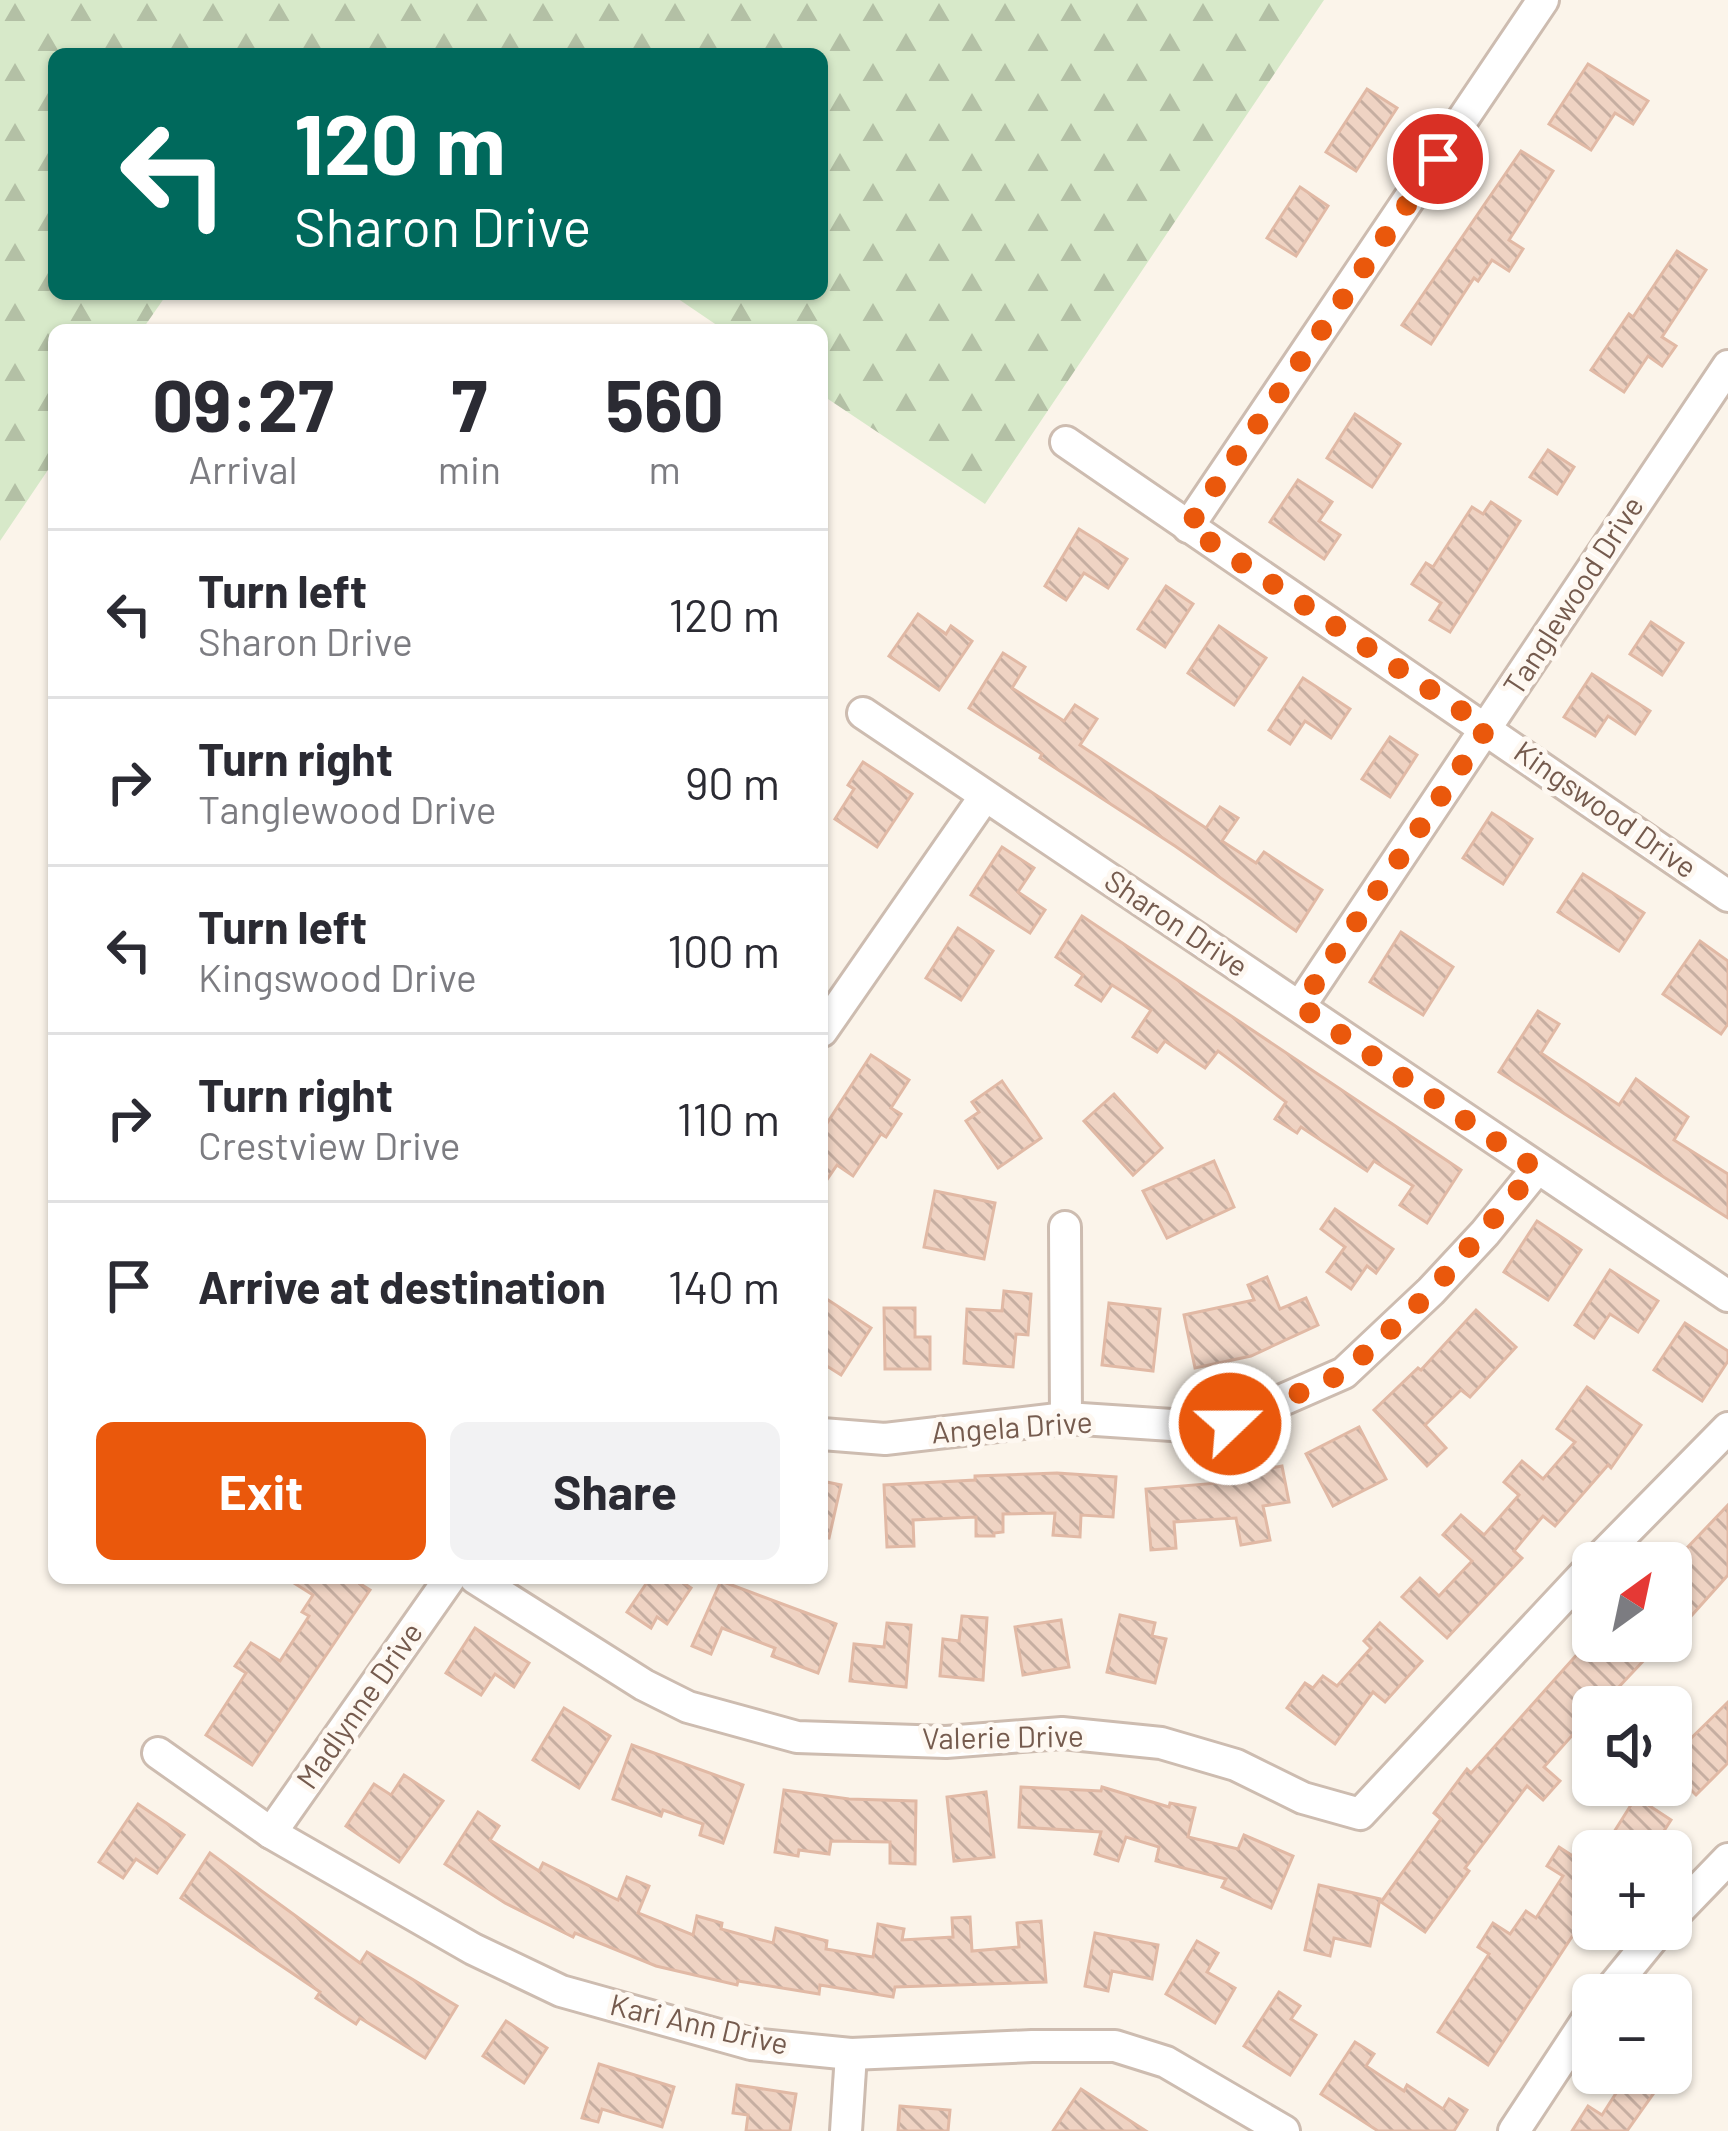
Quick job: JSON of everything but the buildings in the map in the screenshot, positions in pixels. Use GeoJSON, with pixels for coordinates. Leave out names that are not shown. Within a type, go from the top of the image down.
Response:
{"type":"FeatureCollection","features":[{"type":"Feature","properties":{"kind":"street"},"geometry":{"type":"LineString","coordinates":[[1188,527],[1543,0]]}},
{"type":"Feature","properties":{"kind":"street","name":"Tanglewood Drive"},"geometry":{"type":"LineString","coordinates":[[1300,1006],[1728,366]]}},
{"type":"Feature","properties":{"kind":"street","name":"Kingswood Drive"},"geometry":{"type":"LineString","coordinates":[[1066,442],[1728,896]]}},
{"type":"Feature","properties":{"kind":"street","name":"Sharon Drive"},"geometry":{"type":"LineString","coordinates":[[863,713],[1728,1296]]}},
{"type":"Feature","properties":{"kind":"street"},"geometry":{"type":"LineString","coordinates":[[828,1022],[985,796]]}},
{"type":"Feature","properties":{"kind":"street","name":"Angela Drive"},"geometry":{"type":"LineString","coordinates":[[828,1434],[884,1439],[1066,1418],[1202,1427],[1230,1424],[1344,1373],[1431,1292],[1536,1169]]}},
{"type":"Feature","properties":{"kind":"street"},"geometry":{"type":"LineString","coordinates":[[1065,1227],[1066,1418]]}},
{"type":"Feature","properties":{"kind":"street","name":"Valerie Drive"},"geometry":{"type":"LineString","coordinates":[[1616,1542],[1728,1428]]}},
{"type":"Feature","properties":{"kind":"street","name":"Madlynne Drive"},"geometry":{"type":"LineString","coordinates":[[271,1833],[446,1584]]}},
{"type":"Feature","properties":{"kind":"street","name":"Valerie Drive"},"geometry":{"type":"LineString","coordinates":[[485,1584],[674,1700],[797,1737],[946,1742],[1062,1733],[1161,1743],[1236,1765],[1303,1798],[1360,1814],[1572,1588]]}},
{"type":"Feature","properties":{"kind":"street","name":"Kari Ann Drive"},"geometry":{"type":"LineString","coordinates":[[158,1754],[271,1833],[473,1949],[561,1991],[752,2044],[851,2054],[1115,2046],[1166,2062],[1284,2131]]}},
{"type":"Feature","properties":{"kind":"street"},"geometry":{"type":"LineString","coordinates":[[1692,1896],[1728,1858]]}},
{"type":"Feature","properties":{"kind":"street"},"geometry":{"type":"LineString","coordinates":[[1623,1974],[1643,1950]]}},
{"type":"Feature","properties":{"kind":"street"},"geometry":{"type":"LineString","coordinates":[[1514,2131],[1572,2043]]}},
{"type":"Feature","properties":{"kind":"street"},"geometry":{"type":"LineString","coordinates":[[846,2131],[851,2054]]}},
{"type":"Feature","properties":{"kind":"green space"},"geometry":{"type":"Polygon","coordinates":[[[0,0],[1324,0],[985,504],[828,399],[828,324],[715,324],[680,300],[828,300],[828,48],[48,48],[48,300],[163,300],[146,324],[48,324],[48,470],[0,541],[0,0]]]}},
{"type":"Feature","properties":{"kind":"route"},"geometry":{"type":"LineString","coordinates":[[1230,1424],[1344,1373],[1431,1292],[1536,1169],[1300,1006],[1487,728],[1188,527],[1438,159]]}}]}
